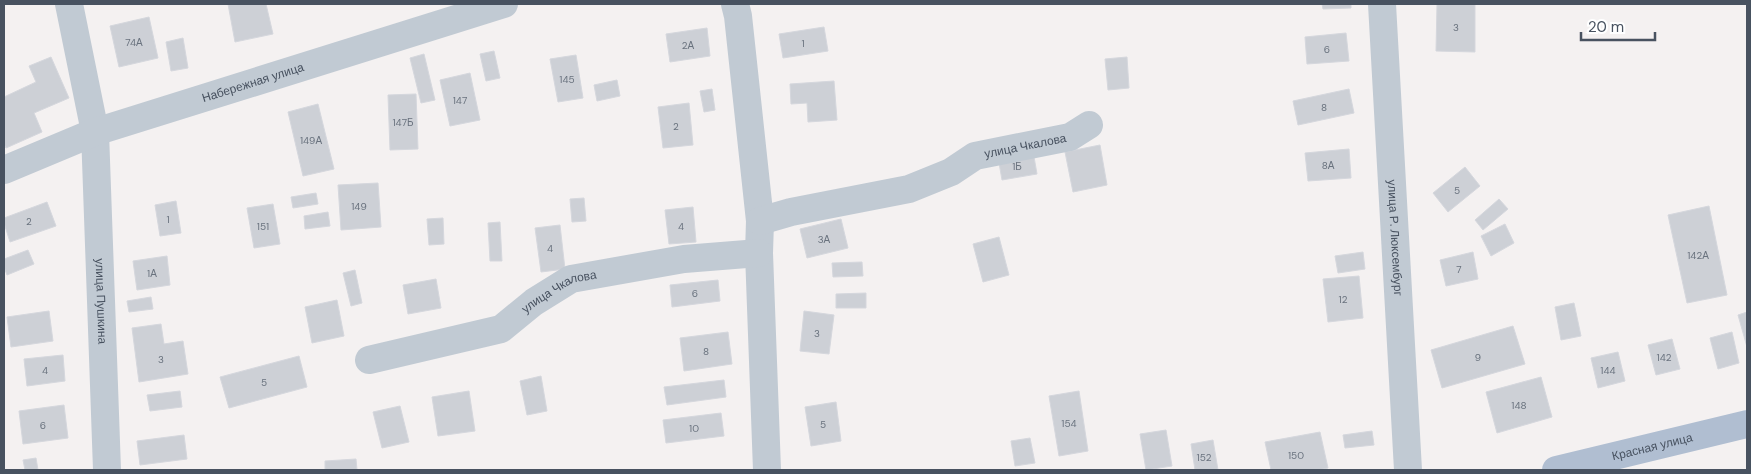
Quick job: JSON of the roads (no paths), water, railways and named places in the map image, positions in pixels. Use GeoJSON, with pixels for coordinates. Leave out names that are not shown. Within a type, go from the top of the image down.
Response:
{"type":"FeatureCollection","features":[{"type":"Feature","properties":{"kind":"main road","name":"Красная улица"},"geometry":{"type":"LineString","coordinates":[[1556,470],[1747,424]]}},
{"type":"Feature","properties":{"kind":"street","name":"улица Пушкина"},"geometry":{"type":"LineString","coordinates":[[69,4],[95,132],[107,470]]}},
{"type":"Feature","properties":{"kind":"street","name":"Набережная улица"},"geometry":{"type":"LineString","coordinates":[[4,170],[95,132],[504,4]]}},
{"type":"Feature","properties":{"kind":"street"},"geometry":{"type":"LineString","coordinates":[[735,4],[738,16],[760,221],[759,253],[767,470]]}},
{"type":"Feature","properties":{"kind":"street","name":"улица Р. Люксембург"},"geometry":{"type":"LineString","coordinates":[[1382,4],[1408,470]]}},
{"type":"Feature","properties":{"kind":"street","name":"улица Чкалова"},"geometry":{"type":"LineString","coordinates":[[760,221],[790,212],[909,189],[951,172],[975,156],[1070,136],[1089,125]]}},
{"type":"Feature","properties":{"kind":"street","name":"улица Чкалова"},"geometry":{"type":"LineString","coordinates":[[369,360],[501,329],[534,302],[571,279],[684,259],[759,253]]}}]}
